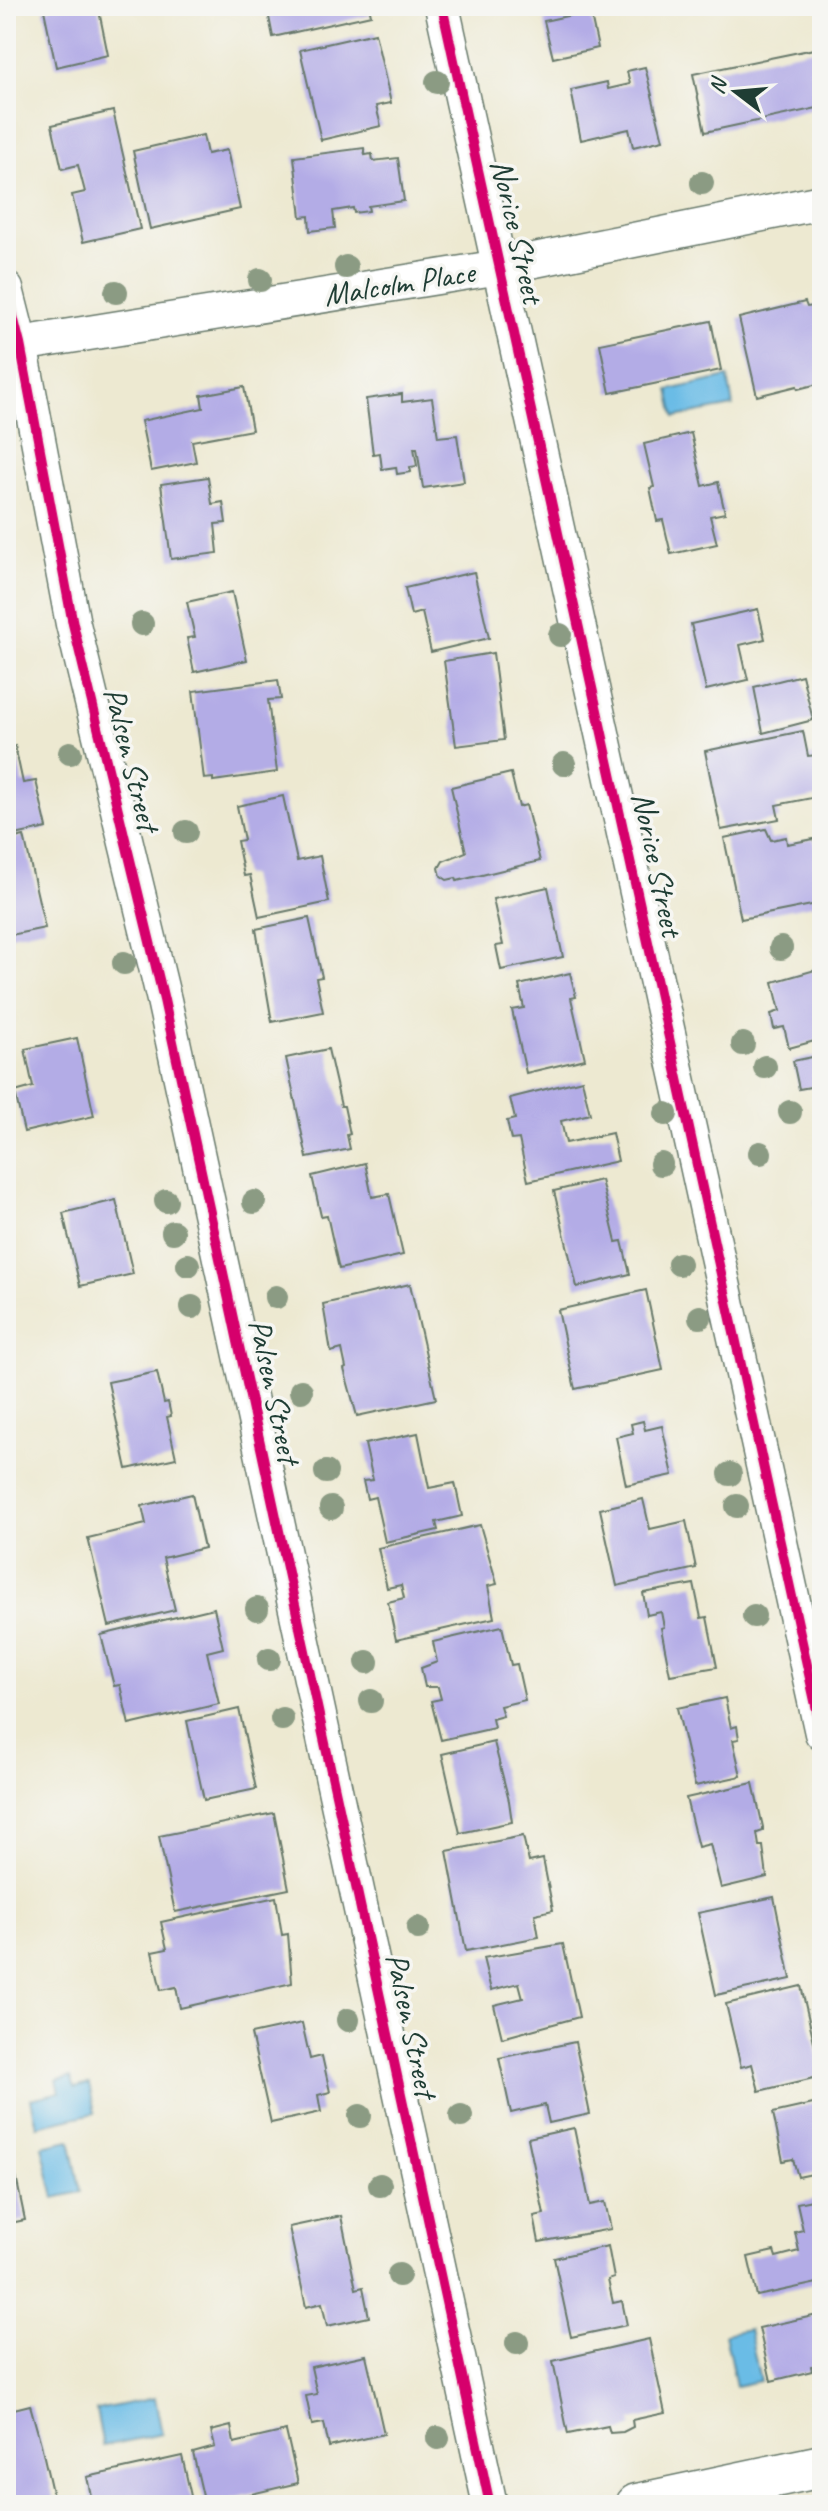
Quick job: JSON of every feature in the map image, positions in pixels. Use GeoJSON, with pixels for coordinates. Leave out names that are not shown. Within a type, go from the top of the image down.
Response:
{"type":"FeatureCollection","features":[{"type":"Feature","properties":{"kind":"street","name":"Norice Street"},"geometry":{"type":"LineString","coordinates":[[442,6],[822,1733]]}},
{"type":"Feature","properties":{"kind":"street","name":"Malcolm Place"},"geometry":{"type":"LineString","coordinates":[[20,344],[500,267],[822,202]]}},
{"type":"Feature","properties":{"kind":"street","name":"Palsen Street"},"geometry":{"type":"LineString","coordinates":[[6,289],[20,344],[73,624],[164,1000],[490,2505]]}},
{"type":"Feature","properties":{"kind":"street"},"geometry":{"type":"LineString","coordinates":[[637,2505],[822,2466]]}},
{"type":"Feature","properties":{"kind":"water"},"geometry":{"type":"Polygon","coordinates":[[[728,377],[733,406],[675,417],[669,390],[728,377]]]}},
{"type":"Feature","properties":{"kind":"water"},"geometry":{"type":"Polygon","coordinates":[[[71,2077],[75,2088],[89,2084],[95,2113],[37,2126],[31,2099],[60,2092],[57,2080],[71,2077]]]}},
{"type":"Feature","properties":{"kind":"water"},"geometry":{"type":"Polygon","coordinates":[[[70,2140],[81,2192],[54,2198],[42,2146],[70,2140]]]}},
{"type":"Feature","properties":{"kind":"water"},"geometry":{"type":"Polygon","coordinates":[[[749,2329],[760,2381],[736,2386],[725,2334],[749,2329]]]}},
{"type":"Feature","properties":{"kind":"water"},"geometry":{"type":"Polygon","coordinates":[[[155,2398],[162,2434],[103,2446],[96,2410],[155,2398]]]}},
{"type":"Feature","properties":{"kind":"building"},"geometry":{"type":"Polygon","coordinates":[[[51,6],[98,6],[108,55],[56,67],[44,10],[51,6]]]}},
{"type":"Feature","properties":{"kind":"building"},"geometry":{"type":"Polygon","coordinates":[[[252,6],[369,6],[371,15],[273,37],[268,12],[252,6]]]}},
{"type":"Feature","properties":{"kind":"building"},"geometry":{"type":"Polygon","coordinates":[[[550,6],[569,6],[569,7],[551,11],[550,6]]]}},
{"type":"Feature","properties":{"kind":"building"},"geometry":{"type":"Polygon","coordinates":[[[590,11],[598,48],[553,58],[544,21],[590,11]]]}},
{"type":"Feature","properties":{"kind":"building"},"geometry":{"type":"Polygon","coordinates":[[[375,33],[391,103],[376,106],[381,126],[321,140],[300,50],[375,33]]]}},
{"type":"Feature","properties":{"kind":"building"},"geometry":{"type":"Polygon","coordinates":[[[814,49],[822,87],[822,107],[705,132],[693,74],[814,49]]]}},
{"type":"Feature","properties":{"kind":"building"},"geometry":{"type":"Polygon","coordinates":[[[645,67],[663,140],[633,147],[629,129],[581,140],[571,90],[607,82],[608,89],[630,84],[627,71],[645,67]]]}},
{"type":"Feature","properties":{"kind":"building"},"geometry":{"type":"Polygon","coordinates":[[[113,111],[140,229],[83,242],[72,195],[85,192],[78,165],[62,169],[52,125],[113,111]]]}},
{"type":"Feature","properties":{"kind":"building"},"geometry":{"type":"Polygon","coordinates":[[[203,135],[207,154],[227,150],[240,209],[150,229],[133,151],[203,135]]]}},
{"type":"Feature","properties":{"kind":"building"},"geometry":{"type":"Polygon","coordinates":[[[364,148],[365,155],[372,154],[373,161],[398,158],[404,201],[368,206],[369,211],[354,213],[353,208],[333,211],[335,228],[310,231],[309,216],[301,217],[294,157],[364,148]]]}},
{"type":"Feature","properties":{"kind":"building"},"geometry":{"type":"Polygon","coordinates":[[[805,302],[807,307],[822,305],[822,383],[757,396],[739,318],[805,302]]]}},
{"type":"Feature","properties":{"kind":"building"},"geometry":{"type":"Polygon","coordinates":[[[711,321],[721,370],[610,393],[600,344],[711,321]]]}},
{"type":"Feature","properties":{"kind":"building"},"geometry":{"type":"Polygon","coordinates":[[[244,387],[252,430],[192,441],[196,462],[151,471],[141,421],[203,408],[201,395],[244,387]]]}},
{"type":"Feature","properties":{"kind":"building"},"geometry":{"type":"Polygon","coordinates":[[[402,394],[402,402],[432,398],[438,437],[457,435],[464,482],[423,488],[417,448],[414,448],[417,466],[410,467],[411,472],[397,474],[396,467],[382,469],[380,453],[373,454],[366,399],[402,394]]]}},
{"type":"Feature","properties":{"kind":"building"},"geometry":{"type":"Polygon","coordinates":[[[691,433],[703,486],[718,482],[725,513],[710,516],[717,544],[671,554],[663,520],[657,521],[650,488],[654,487],[644,444],[691,433]]]}},
{"type":"Feature","properties":{"kind":"building"},"geometry":{"type":"Polygon","coordinates":[[[208,477],[212,504],[223,502],[226,523],[215,524],[218,553],[171,559],[161,484],[208,477]]]}},
{"type":"Feature","properties":{"kind":"building"},"geometry":{"type":"Polygon","coordinates":[[[474,572],[489,638],[431,652],[422,612],[411,615],[405,588],[474,572]]]}},
{"type":"Feature","properties":{"kind":"building"},"geometry":{"type":"Polygon","coordinates":[[[232,592],[247,660],[194,672],[187,638],[195,637],[187,602],[232,592]]]}},
{"type":"Feature","properties":{"kind":"building"},"geometry":{"type":"Polygon","coordinates":[[[758,609],[765,639],[740,645],[748,680],[706,690],[691,624],[758,609]]]}},
{"type":"Feature","properties":{"kind":"building"},"geometry":{"type":"Polygon","coordinates":[[[493,653],[504,740],[456,746],[444,661],[493,653]]]}},
{"type":"Feature","properties":{"kind":"building"},"geometry":{"type":"Polygon","coordinates":[[[802,675],[813,720],[763,733],[754,687],[802,675]]]}},
{"type":"Feature","properties":{"kind":"building"},"geometry":{"type":"Polygon","coordinates":[[[278,680],[281,699],[268,700],[277,772],[213,781],[213,778],[204,779],[193,691],[278,680]]]}},
{"type":"Feature","properties":{"kind":"building"},"geometry":{"type":"Polygon","coordinates":[[[803,731],[808,756],[817,755],[822,796],[776,805],[779,819],[721,830],[705,751],[803,731]]]}},
{"type":"Feature","properties":{"kind":"building"},"geometry":{"type":"Polygon","coordinates":[[[15,746],[23,783],[36,781],[47,828],[6,837],[6,748],[15,746]]]}},
{"type":"Feature","properties":{"kind":"building"},"geometry":{"type":"Polygon","coordinates":[[[511,773],[519,807],[526,805],[540,861],[457,881],[456,878],[447,880],[441,876],[439,868],[443,861],[466,852],[451,787],[511,773]]]}},
{"type":"Feature","properties":{"kind":"building"},"geometry":{"type":"Polygon","coordinates":[[[283,796],[297,861],[320,856],[329,902],[259,917],[250,875],[244,876],[237,841],[244,840],[237,806],[283,796]]]}},
{"type":"Feature","properties":{"kind":"building"},"geometry":{"type":"Polygon","coordinates":[[[766,829],[771,840],[786,837],[787,844],[814,839],[822,869],[822,903],[741,919],[724,838],[766,829]]]}},
{"type":"Feature","properties":{"kind":"building"},"geometry":{"type":"Polygon","coordinates":[[[24,836],[45,928],[6,936],[6,840],[24,836]]]}},
{"type":"Feature","properties":{"kind":"building"},"geometry":{"type":"Polygon","coordinates":[[[548,887],[563,957],[501,970],[496,946],[503,945],[493,899],[548,887]]]}},
{"type":"Feature","properties":{"kind":"building"},"geometry":{"type":"Polygon","coordinates":[[[309,918],[322,977],[316,978],[323,1012],[272,1022],[256,929],[309,918]]]}},
{"type":"Feature","properties":{"kind":"building"},"geometry":{"type":"Polygon","coordinates":[[[822,968],[822,1039],[789,1048],[784,1027],[774,1029],[771,1014],[780,1011],[773,982],[822,968]]]}},
{"type":"Feature","properties":{"kind":"building"},"geometry":{"type":"Polygon","coordinates":[[[570,973],[576,997],[571,998],[585,1059],[526,1073],[512,1010],[524,1008],[519,985],[570,973]]]}},
{"type":"Feature","properties":{"kind":"building"},"geometry":{"type":"Polygon","coordinates":[[[77,1038],[94,1116],[24,1132],[15,1092],[33,1087],[25,1049],[77,1038]]]}},
{"type":"Feature","properties":{"kind":"building"},"geometry":{"type":"Polygon","coordinates":[[[328,1049],[341,1106],[344,1106],[350,1149],[307,1158],[286,1058],[328,1049]]]}},
{"type":"Feature","properties":{"kind":"building"},"geometry":{"type":"Polygon","coordinates":[[[822,1055],[822,1085],[799,1089],[793,1061],[822,1055]]]}},
{"type":"Feature","properties":{"kind":"building"},"geometry":{"type":"Polygon","coordinates":[[[582,1080],[590,1114],[561,1121],[566,1143],[612,1133],[618,1161],[528,1181],[519,1139],[511,1140],[507,1121],[515,1119],[510,1098],[582,1080]]]}},
{"type":"Feature","properties":{"kind":"building"},"geometry":{"type":"Polygon","coordinates":[[[365,1163],[372,1197],[389,1194],[403,1255],[339,1269],[327,1215],[321,1216],[312,1176],[365,1163]]]}},
{"type":"Feature","properties":{"kind":"building"},"geometry":{"type":"Polygon","coordinates":[[[822,1165],[822,1188],[821,1188],[816,1167],[822,1165]]]}},
{"type":"Feature","properties":{"kind":"building"},"geometry":{"type":"Polygon","coordinates":[[[601,1180],[616,1242],[622,1241],[630,1274],[577,1287],[554,1191],[601,1180]]]}},
{"type":"Feature","properties":{"kind":"building"},"geometry":{"type":"Polygon","coordinates":[[[822,1198],[822,1226],[821,1226],[815,1200],[822,1198]]]}},
{"type":"Feature","properties":{"kind":"building"},"geometry":{"type":"Polygon","coordinates":[[[116,1200],[133,1274],[80,1286],[63,1213],[116,1200]]]}},
{"type":"Feature","properties":{"kind":"building"},"geometry":{"type":"Polygon","coordinates":[[[410,1284],[436,1399],[357,1416],[344,1369],[342,1349],[331,1352],[323,1304],[410,1284]]]}},
{"type":"Feature","properties":{"kind":"building"},"geometry":{"type":"Polygon","coordinates":[[[646,1290],[663,1370],[575,1389],[558,1310],[646,1290]]]}},
{"type":"Feature","properties":{"kind":"building"},"geometry":{"type":"Polygon","coordinates":[[[157,1372],[164,1403],[168,1402],[171,1416],[167,1417],[176,1458],[127,1469],[108,1382],[157,1372]]]}},
{"type":"Feature","properties":{"kind":"building"},"geometry":{"type":"Polygon","coordinates":[[[643,1421],[645,1430],[662,1426],[673,1475],[626,1485],[616,1437],[633,1433],[631,1424],[643,1421]]]}},
{"type":"Feature","properties":{"kind":"building"},"geometry":{"type":"Polygon","coordinates":[[[418,1433],[429,1488],[455,1483],[462,1516],[436,1522],[438,1530],[385,1542],[375,1497],[367,1499],[363,1481],[373,1480],[365,1444],[418,1433]]]}},
{"type":"Feature","properties":{"kind":"building"},"geometry":{"type":"Polygon","coordinates":[[[192,1494],[204,1548],[163,1558],[175,1610],[109,1626],[88,1538],[146,1524],[142,1506],[192,1494]]]}},
{"type":"Feature","properties":{"kind":"building"},"geometry":{"type":"Polygon","coordinates":[[[643,1499],[650,1529],[686,1521],[696,1568],[617,1586],[600,1509],[643,1499]]]}},
{"type":"Feature","properties":{"kind":"building"},"geometry":{"type":"Polygon","coordinates":[[[480,1525],[497,1584],[488,1586],[494,1618],[396,1640],[388,1602],[404,1598],[401,1585],[387,1588],[378,1548],[480,1525]]]}},
{"type":"Feature","properties":{"kind":"building"},"geometry":{"type":"Polygon","coordinates":[[[694,1584],[701,1618],[707,1617],[717,1667],[670,1675],[661,1612],[647,1615],[643,1593],[694,1584]]]}},
{"type":"Feature","properties":{"kind":"building"},"geometry":{"type":"Polygon","coordinates":[[[214,1608],[223,1648],[207,1652],[219,1704],[129,1725],[120,1685],[114,1686],[101,1635],[214,1608]]]}},
{"type":"Feature","properties":{"kind":"building"},"geometry":{"type":"Polygon","coordinates":[[[502,1626],[511,1665],[517,1664],[525,1700],[500,1706],[503,1716],[492,1719],[494,1728],[441,1740],[431,1701],[441,1699],[438,1687],[425,1687],[421,1668],[437,1662],[433,1642],[502,1626]]]}},
{"type":"Feature","properties":{"kind":"building"},"geometry":{"type":"Polygon","coordinates":[[[725,1698],[731,1728],[737,1726],[739,1739],[733,1740],[741,1776],[695,1786],[677,1708],[725,1698]]]}},
{"type":"Feature","properties":{"kind":"building"},"geometry":{"type":"Polygon","coordinates":[[[239,1709],[256,1789],[204,1800],[187,1721],[239,1709]]]}},
{"type":"Feature","properties":{"kind":"building"},"geometry":{"type":"Polygon","coordinates":[[[494,1742],[512,1822],[460,1833],[442,1754],[494,1742]]]}},
{"type":"Feature","properties":{"kind":"building"},"geometry":{"type":"Polygon","coordinates":[[[753,1783],[763,1827],[763,1831],[757,1833],[759,1846],[763,1846],[767,1877],[721,1888],[710,1844],[698,1847],[686,1798],[753,1783]]]}},
{"type":"Feature","properties":{"kind":"building"},"geometry":{"type":"Polygon","coordinates":[[[274,1813],[289,1889],[175,1912],[159,1836],[274,1813]]]}},
{"type":"Feature","properties":{"kind":"building"},"geometry":{"type":"Polygon","coordinates":[[[523,1836],[529,1862],[543,1859],[553,1910],[535,1914],[539,1937],[466,1951],[447,1851],[523,1836]]]}},
{"type":"Feature","properties":{"kind":"building"},"geometry":{"type":"Polygon","coordinates":[[[276,1897],[282,1935],[288,1934],[292,1983],[180,2008],[176,1987],[161,1990],[152,1952],[167,1949],[161,1922],[276,1897]]]}},
{"type":"Feature","properties":{"kind":"building"},"geometry":{"type":"Polygon","coordinates":[[[774,1897],[791,1979],[716,1995],[698,1913],[774,1897]]]}},
{"type":"Feature","properties":{"kind":"building"},"geometry":{"type":"Polygon","coordinates":[[[563,1944],[579,2017],[502,2038],[494,2005],[523,1998],[519,1983],[491,1990],[483,1958],[563,1944]]]}},
{"type":"Feature","properties":{"kind":"building"},"geometry":{"type":"Polygon","coordinates":[[[801,1986],[822,2076],[759,2091],[752,2064],[741,2067],[726,2004],[801,1986]]]}},
{"type":"Feature","properties":{"kind":"building"},"geometry":{"type":"Polygon","coordinates":[[[302,2023],[310,2059],[322,2056],[330,2092],[318,2095],[321,2112],[271,2123],[251,2034],[302,2023]]]}},
{"type":"Feature","properties":{"kind":"building"},"geometry":{"type":"Polygon","coordinates":[[[575,2042],[590,2114],[549,2123],[545,2105],[511,2113],[499,2058],[575,2042]]]}},
{"type":"Feature","properties":{"kind":"building"},"geometry":{"type":"Polygon","coordinates":[[[822,2102],[822,2172],[798,2177],[793,2159],[783,2161],[773,2113],[822,2102]]]}},
{"type":"Feature","properties":{"kind":"building"},"geometry":{"type":"Polygon","coordinates":[[[574,2128],[590,2205],[605,2202],[611,2229],[539,2242],[534,2216],[544,2214],[528,2138],[574,2128]]]}},
{"type":"Feature","properties":{"kind":"building"},"geometry":{"type":"Polygon","coordinates":[[[9,2143],[25,2220],[6,2224],[6,2144],[9,2143]]]}},
{"type":"Feature","properties":{"kind":"building"},"geometry":{"type":"Polygon","coordinates":[[[822,2198],[822,2282],[757,2296],[748,2257],[774,2251],[776,2257],[799,2251],[795,2232],[803,2230],[797,2203],[822,2198]]]}},
{"type":"Feature","properties":{"kind":"building"},"geometry":{"type":"Polygon","coordinates":[[[341,2216],[356,2289],[363,2287],[369,2317],[327,2326],[322,2303],[306,2307],[289,2227],[341,2216]]]}},
{"type":"Feature","properties":{"kind":"building"},"geometry":{"type":"Polygon","coordinates":[[[608,2246],[614,2278],[608,2280],[613,2303],[622,2301],[627,2325],[571,2337],[554,2258],[608,2246]]]}},
{"type":"Feature","properties":{"kind":"building"},"geometry":{"type":"Polygon","coordinates":[[[822,2314],[822,2364],[811,2366],[812,2371],[771,2381],[759,2328],[822,2314]]]}},
{"type":"Feature","properties":{"kind":"building"},"geometry":{"type":"Polygon","coordinates":[[[649,2339],[665,2413],[632,2420],[633,2427],[623,2432],[610,2433],[608,2426],[568,2434],[553,2361],[649,2339]]]}},
{"type":"Feature","properties":{"kind":"building"},"geometry":{"type":"Polygon","coordinates":[[[366,2355],[384,2434],[329,2447],[324,2423],[312,2425],[306,2396],[317,2394],[311,2367],[366,2355]]]}},
{"type":"Feature","properties":{"kind":"building"},"geometry":{"type":"Polygon","coordinates":[[[30,2405],[55,2505],[6,2505],[6,2411],[30,2405]]]}},
{"type":"Feature","properties":{"kind":"building"},"geometry":{"type":"Polygon","coordinates":[[[231,2426],[234,2443],[286,2431],[298,2483],[205,2505],[193,2453],[215,2447],[211,2431],[231,2426]]]}},
{"type":"Feature","properties":{"kind":"building"},"geometry":{"type":"Polygon","coordinates":[[[182,2456],[193,2505],[93,2505],[87,2477],[182,2456]]]}},
{"type":"Feature","properties":{"kind":"cycle path"},"geometry":{"type":"LineString","coordinates":[[442,6],[822,1733]]}},
{"type":"Feature","properties":{"kind":"cycle path"},"geometry":{"type":"LineString","coordinates":[[6,289],[20,344],[73,624],[164,1000],[490,2505]]}}]}
